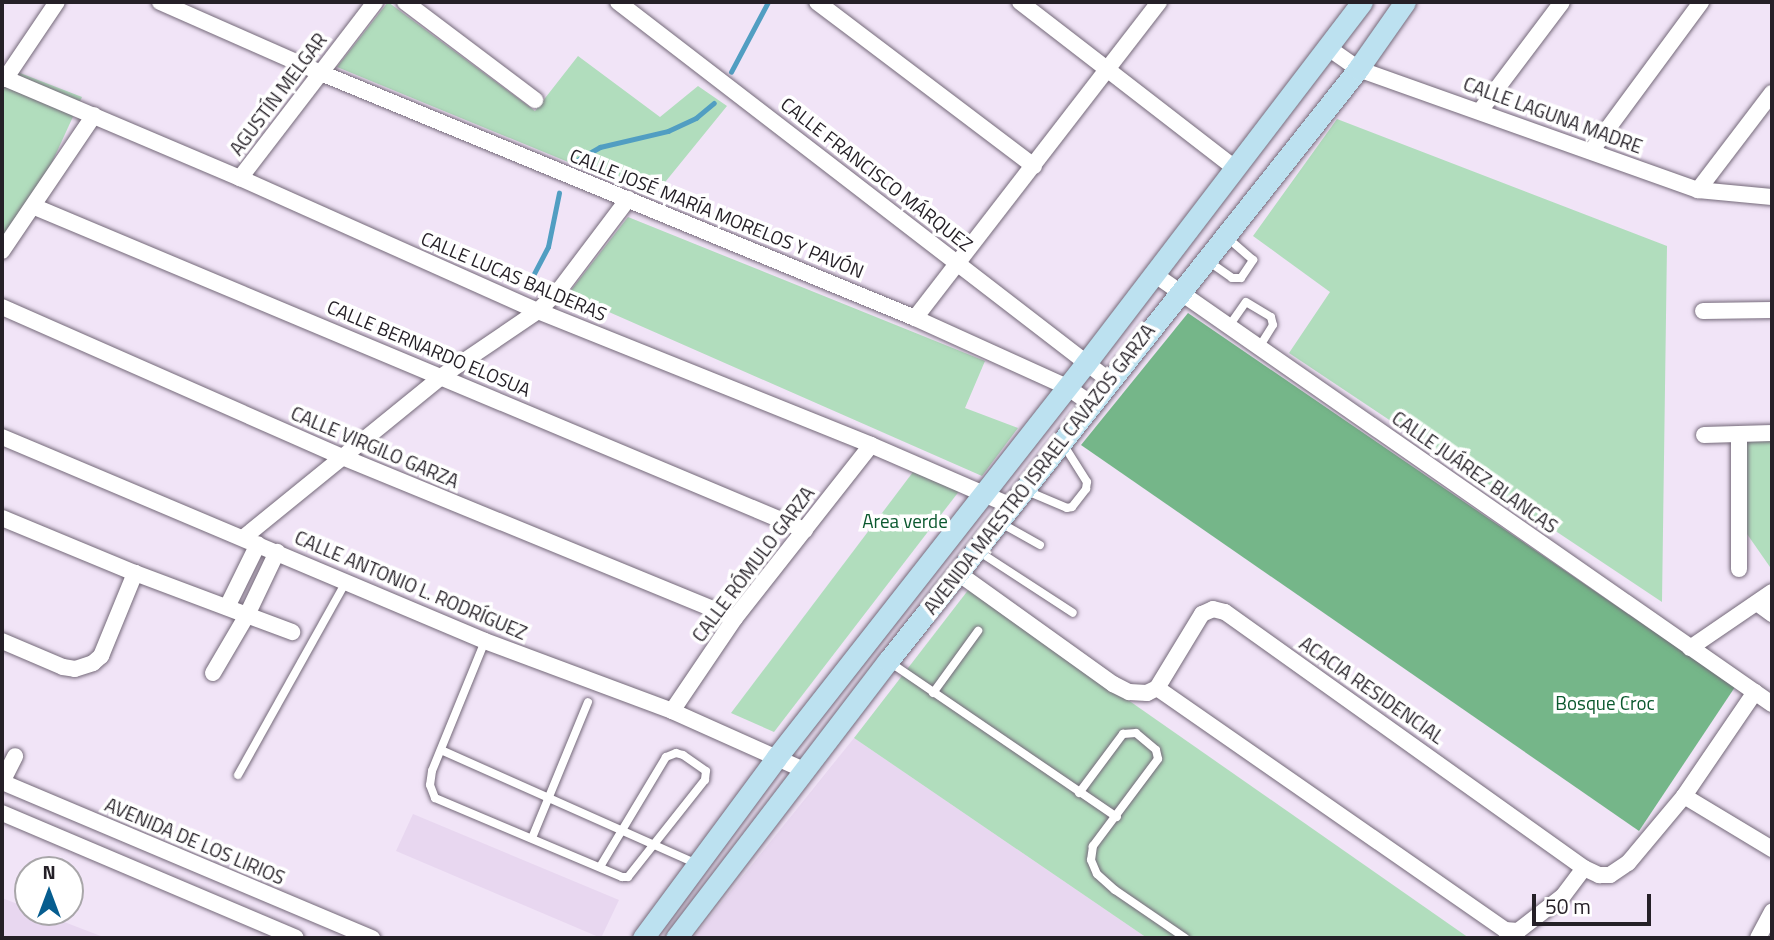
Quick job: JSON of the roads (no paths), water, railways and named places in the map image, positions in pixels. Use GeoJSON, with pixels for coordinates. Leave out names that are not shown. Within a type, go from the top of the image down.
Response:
{"type":"FeatureCollection","features":[{"type":"Feature","properties":{"kind":"main road","name":"AVENIDA MAESTRO ISRAEL CAVAZOS GARZA"},"geometry":{"type":"LineString","coordinates":[[643,938],[776,758],[1086,363],[1362,2]]}},
{"type":"Feature","properties":{"kind":"main road","name":"AVENIDA MAESTRO ISRAEL CAVAZOS GARZA"},"geometry":{"type":"LineString","coordinates":[[676,938],[888,661],[978,551],[1357,69],[1405,2]]}},
{"type":"Feature","properties":{"kind":"street"},"geometry":{"type":"LineString","coordinates":[[4,78],[57,2]]}},
{"type":"Feature","properties":{"kind":"street","name":"CALLE JOSÉ MARÍA MORELOS Y PAVÓN"},"geometry":{"type":"LineString","coordinates":[[160,2],[321,73],[915,318],[1067,387],[1091,404]]}},
{"type":"Feature","properties":{"kind":"street","name":"AGUSTÍN MELGAR"},"geometry":{"type":"LineString","coordinates":[[240,178],[375,2]]}},
{"type":"Feature","properties":{"kind":"street"},"geometry":{"type":"LineString","coordinates":[[405,2],[536,100]]}},
{"type":"Feature","properties":{"kind":"street","name":"CALLE FRANCISCO MÁRQUEZ"},"geometry":{"type":"LineString","coordinates":[[618,2],[1110,381]]}},
{"type":"Feature","properties":{"kind":"street"},"geometry":{"type":"LineString","coordinates":[[817,2],[1034,166]]}},
{"type":"Feature","properties":{"kind":"street"},"geometry":{"type":"LineString","coordinates":[[1020,2],[1236,168]]}},
{"type":"Feature","properties":{"kind":"street"},"geometry":{"type":"LineString","coordinates":[[915,318],[1159,2]]}},
{"type":"Feature","properties":{"kind":"street"},"geometry":{"type":"LineString","coordinates":[[1480,111],[1562,2]]}},
{"type":"Feature","properties":{"kind":"street"},"geometry":{"type":"LineString","coordinates":[[1592,150],[1701,2]]}},
{"type":"Feature","properties":{"kind":"street","name":"CALLE LAGUNA MADRE"},"geometry":{"type":"LineString","coordinates":[[1327,47],[1357,69],[1592,150],[1698,190],[1772,197]]}},
{"type":"Feature","properties":{"kind":"street","name":"CALLE LUCAS BALDERAS"},"geometry":{"type":"LineString","coordinates":[[4,78],[240,178],[538,311],[983,492],[1005,514]]}},
{"type":"Feature","properties":{"kind":"street"},"geometry":{"type":"LineString","coordinates":[[1698,190],[1772,93]]}},
{"type":"Feature","properties":{"kind":"street"},"geometry":{"type":"LineString","coordinates":[[2,251],[35,206],[94,115]]}},
{"type":"Feature","properties":{"kind":"street"},"geometry":{"type":"LineString","coordinates":[[243,537],[442,376],[538,311],[560,289],[628,199]]}},
{"type":"Feature","properties":{"kind":"street","name":"CALLE BERNARDO ELOSUA"},"geometry":{"type":"LineString","coordinates":[[35,206],[805,530]]}},
{"type":"Feature","properties":{"kind":"street","name":"CALLE JUÁREZ BLANCAS"},"geometry":{"type":"LineString","coordinates":[[1154,274],[1772,704]]}},
{"type":"Feature","properties":{"kind":"street","name":"CALLE VIRGILO GARZA"},"geometry":{"type":"LineString","coordinates":[[2,307],[340,456],[735,618]]}},
{"type":"Feature","properties":{"kind":"street"},"geometry":{"type":"LineString","coordinates":[[1703,311],[1772,310]]}},
{"type":"Feature","properties":{"kind":"street"},"geometry":{"type":"LineString","coordinates":[[1704,435],[1772,433]]}},
{"type":"Feature","properties":{"kind":"street"},"geometry":{"type":"LineString","coordinates":[[1739,436],[1739,569]]}},
{"type":"Feature","properties":{"kind":"street","name":"CALLE ANTONIO L. RODRÍGUEZ"},"geometry":{"type":"LineString","coordinates":[[2,437],[485,641],[672,712],[804,770]]}},
{"type":"Feature","properties":{"kind":"street","name":"CALLE RÓMULO GARZA"},"geometry":{"type":"LineString","coordinates":[[672,712],[735,618],[871,445]]}},
{"type":"Feature","properties":{"kind":"street"},"geometry":{"type":"LineString","coordinates":[[2,518],[135,573],[292,632]]}},
{"type":"Feature","properties":{"kind":"street"},"geometry":{"type":"LineString","coordinates":[[227,607],[258,544]]}},
{"type":"Feature","properties":{"kind":"street"},"geometry":{"type":"LineString","coordinates":[[213,673],[247,615],[277,552]]}},
{"type":"Feature","properties":{"kind":"street"},"geometry":{"type":"LineString","coordinates":[[2,641],[63,667],[84,667],[101,656],[135,573]]}},
{"type":"Feature","properties":{"kind":"street"},"geometry":{"type":"LineString","coordinates":[[958,573],[1113,684],[1137,693],[1157,688],[1504,930],[1518,930],[1563,896],[1584,868],[1599,875],[1620,870],[1684,796],[1755,692]]}},
{"type":"Feature","properties":{"kind":"street"},"geometry":{"type":"LineString","coordinates":[[1690,648],[1772,592]]}},
{"type":"Feature","properties":{"kind":"street"},"geometry":{"type":"LineString","coordinates":[[1757,603],[1772,614]]}},
{"type":"Feature","properties":{"kind":"street","name":"ACACIA RESIDENCIAL"},"geometry":{"type":"LineString","coordinates":[[1157,688],[1202,614],[1213,609],[1226,612],[1584,868]]}},
{"type":"Feature","properties":{"kind":"street"},"geometry":{"type":"LineString","coordinates":[[2,782],[15,756]]}},
{"type":"Feature","properties":{"kind":"street","name":"AVENIDA DE LOS LIRIOS"},"geometry":{"type":"LineString","coordinates":[[2,782],[372,938]]}},
{"type":"Feature","properties":{"kind":"street"},"geometry":{"type":"LineString","coordinates":[[1684,796],[1772,849]]}},
{"type":"Feature","properties":{"kind":"street"},"geometry":{"type":"LineString","coordinates":[[2,813],[296,938]]}},
{"type":"Feature","properties":{"kind":"street"},"geometry":{"type":"LineString","coordinates":[[240,913],[251,888]]}},
{"type":"Feature","properties":{"kind":"street"},"geometry":{"type":"LineString","coordinates":[[1758,938],[1772,912]]}},
{"type":"Feature","properties":{"kind":"lane"},"geometry":{"type":"LineString","coordinates":[[1205,260],[1232,278],[1241,278],[1253,260],[1225,235]]}},
{"type":"Feature","properties":{"kind":"lane"},"geometry":{"type":"LineString","coordinates":[[1229,326],[1246,302],[1271,317],[1273,325],[1259,347]]}},
{"type":"Feature","properties":{"kind":"lane"},"geometry":{"type":"LineString","coordinates":[[1025,489],[1061,507],[1072,507],[1086,489],[1087,482],[1062,442]]}},
{"type":"Feature","properties":{"kind":"lane"},"geometry":{"type":"LineString","coordinates":[[1005,514],[1040,545]]}},
{"type":"Feature","properties":{"kind":"lane"},"geometry":{"type":"LineString","coordinates":[[978,551],[1073,613]]}},
{"type":"Feature","properties":{"kind":"lane"},"geometry":{"type":"LineString","coordinates":[[238,775],[347,582]]}},
{"type":"Feature","properties":{"kind":"lane"},"geometry":{"type":"LineString","coordinates":[[933,693],[978,631]]}},
{"type":"Feature","properties":{"kind":"lane"},"geometry":{"type":"LineString","coordinates":[[485,641],[430,777],[431,792],[435,798],[600,867],[628,877],[705,780],[704,768],[683,755],[676,753],[666,757],[600,867]]}},
{"type":"Feature","properties":{"kind":"lane"},"geometry":{"type":"LineString","coordinates":[[888,661],[1117,817]]}},
{"type":"Feature","properties":{"kind":"lane"},"geometry":{"type":"LineString","coordinates":[[532,838],[588,702]]}},
{"type":"Feature","properties":{"kind":"lane"},"geometry":{"type":"LineString","coordinates":[[1079,793],[1123,734],[1136,733],[1156,750],[1158,759],[1093,846],[1091,860],[1097,874],[1185,938]]}},
{"type":"Feature","properties":{"kind":"lane"},"geometry":{"type":"LineString","coordinates":[[441,750],[699,865]]}},
{"type":"Feature","properties":{"kind":"waterway"},"geometry":{"type":"LineString","coordinates":[[731,72],[768,2]]}},
{"type":"Feature","properties":{"kind":"waterway"},"geometry":{"type":"LineString","coordinates":[[574,162],[600,147],[668,131],[696,118],[714,103]]}},
{"type":"Feature","properties":{"kind":"waterway"},"geometry":{"type":"LineString","coordinates":[[526,289],[548,247],[559,193]]}},
{"type":"Feature","properties":{"kind":"park label","name":"Area verde"},"geometry":{"type":"Point","coordinates":[905,521]}},
{"type":"Feature","properties":{"kind":"park label","name":"Bosque Croc"},"geometry":{"type":"Point","coordinates":[1605,703]}}]}
